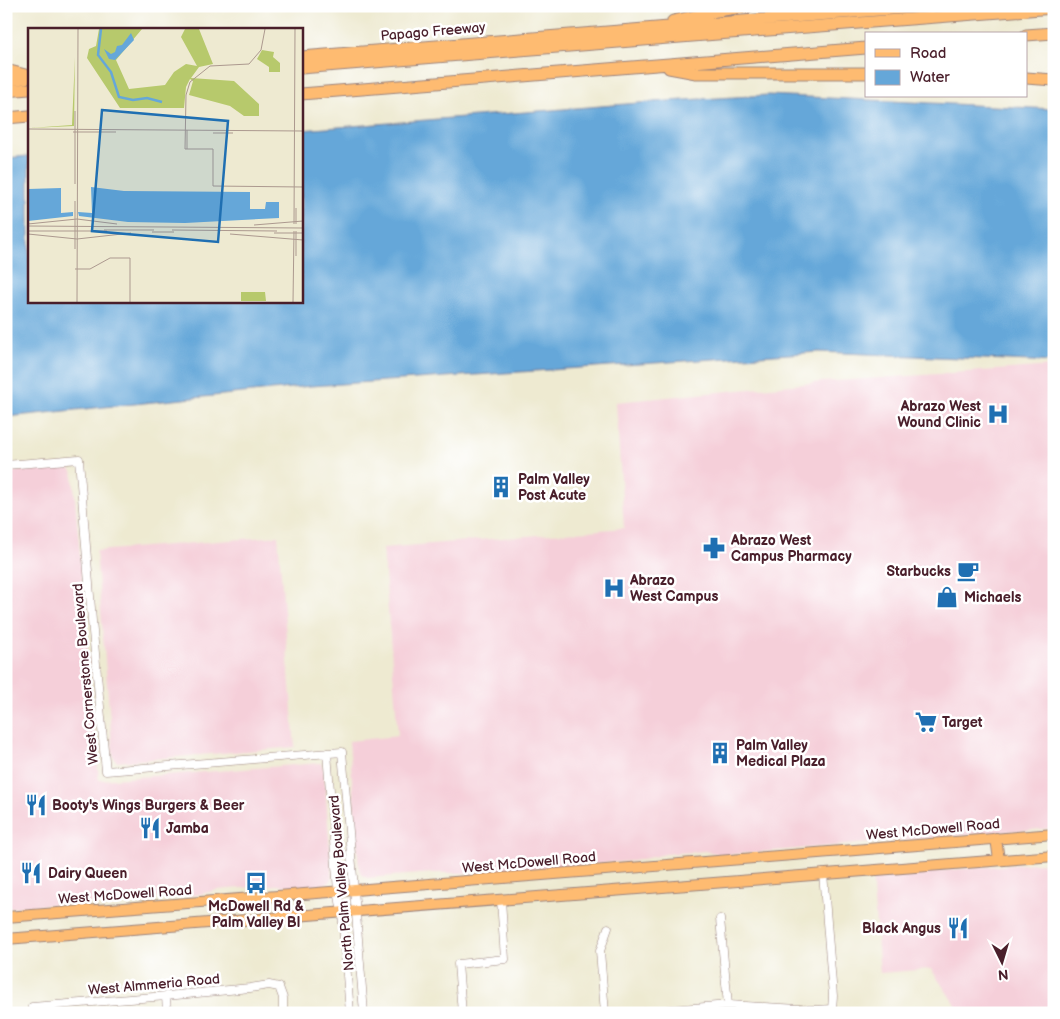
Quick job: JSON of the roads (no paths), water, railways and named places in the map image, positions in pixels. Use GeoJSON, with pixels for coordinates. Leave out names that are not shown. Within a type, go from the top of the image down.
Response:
{"type":"FeatureCollection","features":[{"type":"Feature","properties":{"kind":"highway"},"geometry":{"type":"LineString","coordinates":[[634,30],[717,11],[749,6]]}},
{"type":"Feature","properties":{"kind":"highway","name":"Papago Freeway"},"geometry":{"type":"LineString","coordinates":[[302,57],[927,6]]}},
{"type":"Feature","properties":{"kind":"highway"},"geometry":{"type":"LineString","coordinates":[[302,68],[733,32],[1054,8]]}},
{"type":"Feature","properties":{"kind":"highway"},"geometry":{"type":"LineString","coordinates":[[1028,35],[1054,32]]}},
{"type":"Feature","properties":{"kind":"highway"},"geometry":{"type":"LineString","coordinates":[[302,94],[865,48]]}},
{"type":"Feature","properties":{"kind":"highway"},"geometry":{"type":"LineString","coordinates":[[652,65],[696,73],[865,73]]}},
{"type":"Feature","properties":{"kind":"highway"},"geometry":{"type":"LineString","coordinates":[[6,70],[28,77]]}},
{"type":"Feature","properties":{"kind":"highway"},"geometry":{"type":"LineString","coordinates":[[6,80],[28,77]]}},
{"type":"Feature","properties":{"kind":"highway"},"geometry":{"type":"LineString","coordinates":[[1028,78],[1054,80]]}},
{"type":"Feature","properties":{"kind":"highway"},"geometry":{"type":"LineString","coordinates":[[6,91],[28,89]]}},
{"type":"Feature","properties":{"kind":"highway"},"geometry":{"type":"LineString","coordinates":[[6,118],[28,116]]}},
{"type":"Feature","properties":{"kind":"main road","name":"West McDowell Road"},"geometry":{"type":"LineString","coordinates":[[6,917],[1054,834]]}},
{"type":"Feature","properties":{"kind":"main road"},"geometry":{"type":"LineString","coordinates":[[996,838],[999,860]]}},
{"type":"Feature","properties":{"kind":"main road"},"geometry":{"type":"LineString","coordinates":[[6,939],[1054,856]]}},
{"type":"Feature","properties":{"kind":"street","name":"West Cornerstone Boulevard"},"geometry":{"type":"LineString","coordinates":[[6,465],[79,459],[106,771],[342,752]]}},
{"type":"Feature","properties":{"kind":"street","name":"North Palm Valley Boulevard"},"geometry":{"type":"LineString","coordinates":[[342,752],[364,1013]]}},
{"type":"Feature","properties":{"kind":"street","name":"North Palm Valley Boulevard"},"geometry":{"type":"LineString","coordinates":[[327,753],[350,1013]]}},
{"type":"Feature","properties":{"kind":"street"},"geometry":{"type":"LineString","coordinates":[[637,1013],[728,1005],[816,1010],[832,1009],[834,996],[823,873]]}},
{"type":"Feature","properties":{"kind":"street"},"geometry":{"type":"LineString","coordinates":[[462,1013],[458,964],[505,959],[501,900]]}},
{"type":"Feature","properties":{"kind":"street"},"geometry":{"type":"LineString","coordinates":[[720,919],[728,1005]]}},
{"type":"Feature","properties":{"kind":"street"},"geometry":{"type":"LineString","coordinates":[[605,1013],[600,950],[608,928]]}},
{"type":"Feature","properties":{"kind":"street","name":"West Almmeria Road"},"geometry":{"type":"LineString","coordinates":[[32,1010],[269,985],[279,987],[283,998],[284,1013]]}},
{"type":"Feature","properties":{"kind":"street"},"geometry":{"type":"LineString","coordinates":[[166,996],[167,1013]]}},
{"type":"Feature","properties":{"kind":"water"},"geometry":{"type":"Polygon","coordinates":[[[768,95],[1054,109],[1054,362],[819,352],[311,386],[6,417],[6,158],[28,156],[28,302],[302,302],[302,130],[651,102],[768,95]]]}},
{"type":"Feature","properties":{"kind":"place","name":"Abrazo West Wound Clinic"},"geometry":{"type":"Point","coordinates":[998,414]}},
{"type":"Feature","properties":{"kind":"place","name":"Palm Valley Post Acute"},"geometry":{"type":"Point","coordinates":[501,487]}},
{"type":"Feature","properties":{"kind":"place","name":"Abrazo West Campus Pharmacy"},"geometry":{"type":"Point","coordinates":[714,548]}},
{"type":"Feature","properties":{"kind":"place","name":"Starbucks"},"geometry":{"type":"Point","coordinates":[968,571]}},
{"type":"Feature","properties":{"kind":"place","name":"Abrazo West Campus"},"geometry":{"type":"Point","coordinates":[614,588]}},
{"type":"Feature","properties":{"kind":"place","name":"Michaels"},"geometry":{"type":"Point","coordinates":[947,597]}},
{"type":"Feature","properties":{"kind":"place","name":"Target"},"geometry":{"type":"Point","coordinates":[926,722]}},
{"type":"Feature","properties":{"kind":"place","name":"Palm Valley Medical Plaza"},"geometry":{"type":"Point","coordinates":[720,753]}},
{"type":"Feature","properties":{"kind":"place","name":"Booty's Wings Burgers & Beer"},"geometry":{"type":"Point","coordinates":[36,805]}},
{"type":"Feature","properties":{"kind":"place","name":"Jamba"},"geometry":{"type":"Point","coordinates":[150,828]}},
{"type":"Feature","properties":{"kind":"place","name":"Dairy Queen"},"geometry":{"type":"Point","coordinates":[31,873]}},
{"type":"Feature","properties":{"kind":"place","name":"McDowell Rd & Palm Valley Bl"},"geometry":{"type":"Point","coordinates":[256,883]}},
{"type":"Feature","properties":{"kind":"place","name":"Black Angus"},"geometry":{"type":"Point","coordinates":[958,928]}}]}
